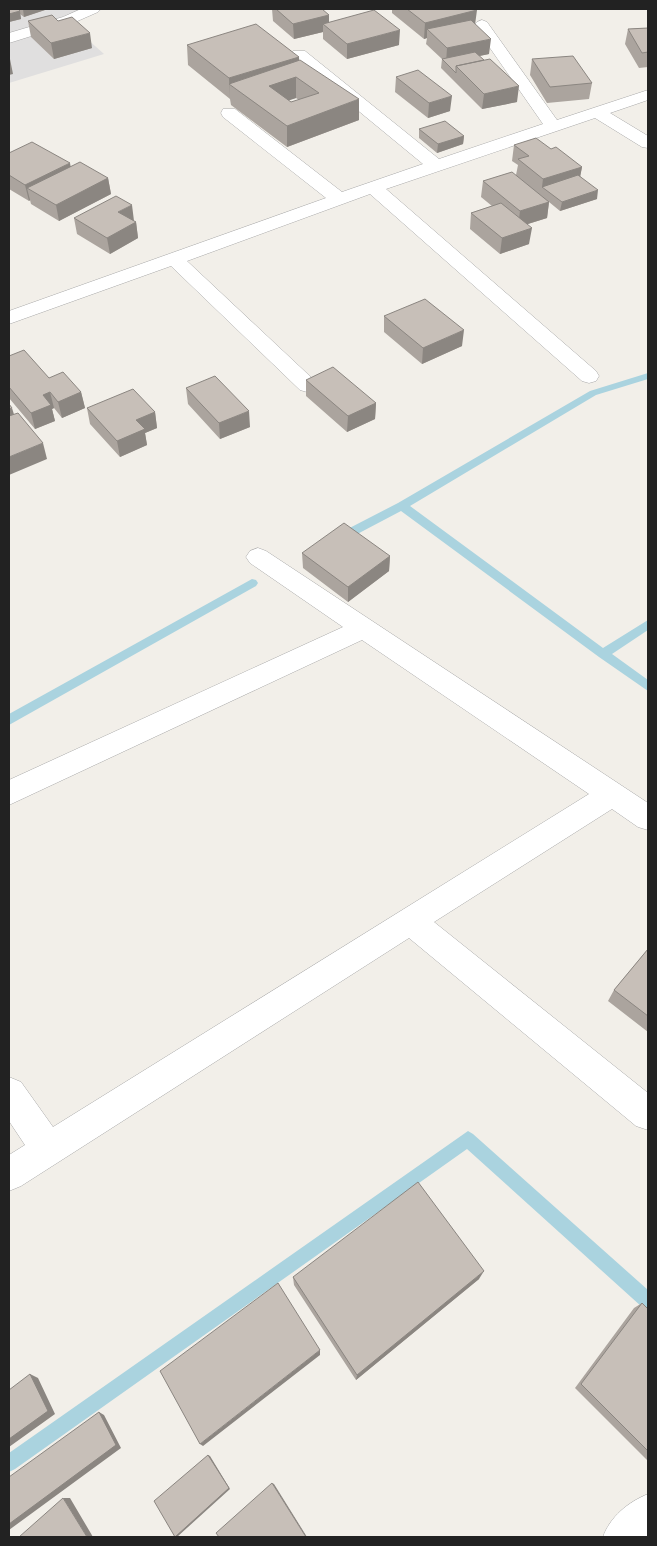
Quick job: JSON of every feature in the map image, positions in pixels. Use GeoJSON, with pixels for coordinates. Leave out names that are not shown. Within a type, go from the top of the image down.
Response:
{"type":"FeatureCollection","features":[{"type":"Feature","properties":{"kind":"street"},"geometry":{"type":"LineString","coordinates":[[9,38],[68,20],[94,9]]}},
{"type":"Feature","properties":{"kind":"street"},"geometry":{"type":"LineString","coordinates":[[482,25],[553,126]]}},
{"type":"Feature","properties":{"kind":"street"},"geometry":{"type":"LineString","coordinates":[[299,54],[435,165]]}},
{"type":"Feature","properties":{"kind":"street"},"geometry":{"type":"LineString","coordinates":[[9,318],[373,186],[648,95]]}},
{"type":"Feature","properties":{"kind":"street"},"geometry":{"type":"LineString","coordinates":[[596,112],[648,143]]}},
{"type":"Feature","properties":{"kind":"street"},"geometry":{"type":"LineString","coordinates":[[229,113],[339,199]]}},
{"type":"Feature","properties":{"kind":"street"},"geometry":{"type":"LineString","coordinates":[[373,186],[589,376]]}},
{"type":"Feature","properties":{"kind":"street"},"geometry":{"type":"LineString","coordinates":[[174,259],[307,385]]}},
{"type":"Feature","properties":{"kind":"street"},"geometry":{"type":"LineString","coordinates":[[258,557],[648,818]]}},
{"type":"Feature","properties":{"kind":"street"},"geometry":{"type":"LineString","coordinates":[[9,793],[364,628]]}},
{"type":"Feature","properties":{"kind":"street"},"geometry":{"type":"LineString","coordinates":[[9,1174],[612,794]]}},
{"type":"Feature","properties":{"kind":"street"},"geometry":{"type":"LineString","coordinates":[[410,921],[648,1114]]}},
{"type":"Feature","properties":{"kind":"street"},"geometry":{"type":"LineString","coordinates":[[9,1093],[48,1149]]}},
{"type":"Feature","properties":{"kind":"street"},"geometry":{"type":"LineString","coordinates":[[623,1537],[648,1514]]}},
{"type":"Feature","properties":{"kind":"shaded area"},"geometry":{"type":"Polygon","coordinates":[[[9,9],[104,9],[68,22],[104,54],[9,83],[9,9]]]}},
{"type":"Feature","properties":{"kind":"building"},"geometry":{"type":"Polygon","coordinates":[[[9,9],[18,9],[20,11],[9,14],[9,9]]]}},
{"type":"Feature","properties":{"kind":"building"},"geometry":{"type":"Polygon","coordinates":[[[276,9],[322,9],[329,15],[293,24],[276,9]]]}},
{"type":"Feature","properties":{"kind":"building"},"geometry":{"type":"Polygon","coordinates":[[[407,9],[475,9],[477,10],[425,23],[407,9]]]}},
{"type":"Feature","properties":{"kind":"building"},"geometry":{"type":"Polygon","coordinates":[[[374,10],[400,30],[347,44],[323,24],[374,10]]]}},
{"type":"Feature","properties":{"kind":"building"},"geometry":{"type":"Polygon","coordinates":[[[52,15],[58,21],[72,17],[90,33],[51,43],[28,21],[52,15]]]}},
{"type":"Feature","properties":{"kind":"building"},"geometry":{"type":"Polygon","coordinates":[[[471,20],[491,39],[447,48],[427,29],[471,20]]]}},
{"type":"Feature","properties":{"kind":"building"},"geometry":{"type":"Polygon","coordinates":[[[256,24],[299,57],[229,78],[187,45],[256,24]]]}},
{"type":"Feature","properties":{"kind":"building"},"geometry":{"type":"Polygon","coordinates":[[[648,28],[648,52],[642,53],[628,29],[648,28]]]}},
{"type":"Feature","properties":{"kind":"building"},"geometry":{"type":"Polygon","coordinates":[[[475,52],[484,60],[456,66],[456,73],[442,59],[475,52]]]}},
{"type":"Feature","properties":{"kind":"building"},"geometry":{"type":"Polygon","coordinates":[[[573,56],[592,83],[550,87],[532,59],[573,56]]]}},
{"type":"Feature","properties":{"kind":"building"},"geometry":{"type":"Polygon","coordinates":[[[490,59],[519,86],[484,94],[456,66],[490,59]]]}},
{"type":"Feature","properties":{"kind":"building"},"geometry":{"type":"Polygon","coordinates":[[[300,60],[359,99],[287,126],[229,84],[300,60]],[[296,77],[269,86],[291,102],[319,93],[296,77]]]}},
{"type":"Feature","properties":{"kind":"building"},"geometry":{"type":"Polygon","coordinates":[[[418,70],[452,96],[429,103],[396,77],[418,70]]]}},
{"type":"Feature","properties":{"kind":"building"},"geometry":{"type":"Polygon","coordinates":[[[445,121],[464,136],[438,144],[419,129],[445,121]]]}},
{"type":"Feature","properties":{"kind":"building"},"geometry":{"type":"Polygon","coordinates":[[[536,138],[551,149],[556,147],[582,167],[543,179],[518,159],[529,156],[514,145],[536,138]]]}},
{"type":"Feature","properties":{"kind":"building"},"geometry":{"type":"Polygon","coordinates":[[[32,142],[70,163],[25,185],[9,175],[9,153],[32,142]]]}},
{"type":"Feature","properties":{"kind":"building"},"geometry":{"type":"Polygon","coordinates":[[[80,162],[108,178],[56,205],[27,188],[80,162]]]}},
{"type":"Feature","properties":{"kind":"building"},"geometry":{"type":"Polygon","coordinates":[[[512,172],[549,202],[520,211],[483,181],[512,172]]]}},
{"type":"Feature","properties":{"kind":"building"},"geometry":{"type":"Polygon","coordinates":[[[578,175],[598,190],[562,202],[542,187],[578,175]]]}},
{"type":"Feature","properties":{"kind":"building"},"geometry":{"type":"Polygon","coordinates":[[[116,196],[132,205],[118,212],[136,222],[107,238],[74,218],[116,196]]]}},
{"type":"Feature","properties":{"kind":"building"},"geometry":{"type":"Polygon","coordinates":[[[501,203],[532,228],[502,238],[471,213],[501,203]]]}},
{"type":"Feature","properties":{"kind":"building"},"geometry":{"type":"Polygon","coordinates":[[[425,299],[464,330],[423,348],[384,316],[425,299]]]}},
{"type":"Feature","properties":{"kind":"building"},"geometry":{"type":"Polygon","coordinates":[[[24,350],[49,378],[63,372],[81,392],[58,402],[50,392],[43,395],[51,405],[31,413],[9,387],[9,356],[24,350]]]}},
{"type":"Feature","properties":{"kind":"building"},"geometry":{"type":"Polygon","coordinates":[[[333,367],[376,403],[348,416],[306,380],[333,367]]]}},
{"type":"Feature","properties":{"kind":"building"},"geometry":{"type":"Polygon","coordinates":[[[215,376],[249,411],[219,423],[186,388],[215,376]]]}},
{"type":"Feature","properties":{"kind":"building"},"geometry":{"type":"Polygon","coordinates":[[[133,389],[155,412],[136,420],[145,429],[117,441],[87,408],[133,389]]]}},
{"type":"Feature","properties":{"kind":"building"},"geometry":{"type":"Polygon","coordinates":[[[18,413],[43,443],[9,457],[9,416],[18,413]]]}},
{"type":"Feature","properties":{"kind":"building"},"geometry":{"type":"Polygon","coordinates":[[[344,523],[390,556],[348,587],[302,553],[344,523]]]}},
{"type":"Feature","properties":{"kind":"building"},"geometry":{"type":"Polygon","coordinates":[[[648,949],[648,1016],[614,990],[648,949]]]}},
{"type":"Feature","properties":{"kind":"building"},"geometry":{"type":"Polygon","coordinates":[[[418,1182],[484,1271],[357,1375],[293,1277],[418,1182]]]}},
{"type":"Feature","properties":{"kind":"building"},"geometry":{"type":"Polygon","coordinates":[[[278,1283],[320,1350],[200,1444],[160,1371],[278,1283]]]}},
{"type":"Feature","properties":{"kind":"building"},"geometry":{"type":"Polygon","coordinates":[[[642,1303],[648,1309],[648,1451],[581,1384],[642,1303]]]}},
{"type":"Feature","properties":{"kind":"building"},"geometry":{"type":"Polygon","coordinates":[[[30,1374],[48,1411],[9,1439],[9,1390],[30,1374]]]}},
{"type":"Feature","properties":{"kind":"building"},"geometry":{"type":"Polygon","coordinates":[[[99,1412],[116,1445],[9,1524],[9,1477],[99,1412]]]}},
{"type":"Feature","properties":{"kind":"building"},"geometry":{"type":"Polygon","coordinates":[[[208,1455],[229,1488],[175,1537],[154,1501],[208,1455]]]}},
{"type":"Feature","properties":{"kind":"building"},"geometry":{"type":"Polygon","coordinates":[[[272,1483],[306,1537],[219,1537],[216,1533],[272,1483]]]}},
{"type":"Feature","properties":{"kind":"building"},"geometry":{"type":"Polygon","coordinates":[[[63,1498],[87,1537],[19,1537],[63,1498]]]}},
{"type":"Feature","properties":{"kind":"waterway"},"geometry":{"type":"LineString","coordinates":[[402,506],[593,393],[648,376]]}},
{"type":"Feature","properties":{"kind":"waterway"},"geometry":{"type":"LineString","coordinates":[[340,538],[402,506]]}},
{"type":"Feature","properties":{"kind":"waterway"},"geometry":{"type":"LineString","coordinates":[[402,506],[603,654]]}},
{"type":"Feature","properties":{"kind":"waterway"},"geometry":{"type":"LineString","coordinates":[[9,720],[252,583]]}},
{"type":"Feature","properties":{"kind":"waterway"},"geometry":{"type":"LineString","coordinates":[[603,654],[648,624]]}},
{"type":"Feature","properties":{"kind":"waterway"},"geometry":{"type":"LineString","coordinates":[[603,654],[648,686]]}},
{"type":"Feature","properties":{"kind":"waterway"},"geometry":{"type":"LineString","coordinates":[[9,1463],[468,1139],[648,1301]]}}]}
